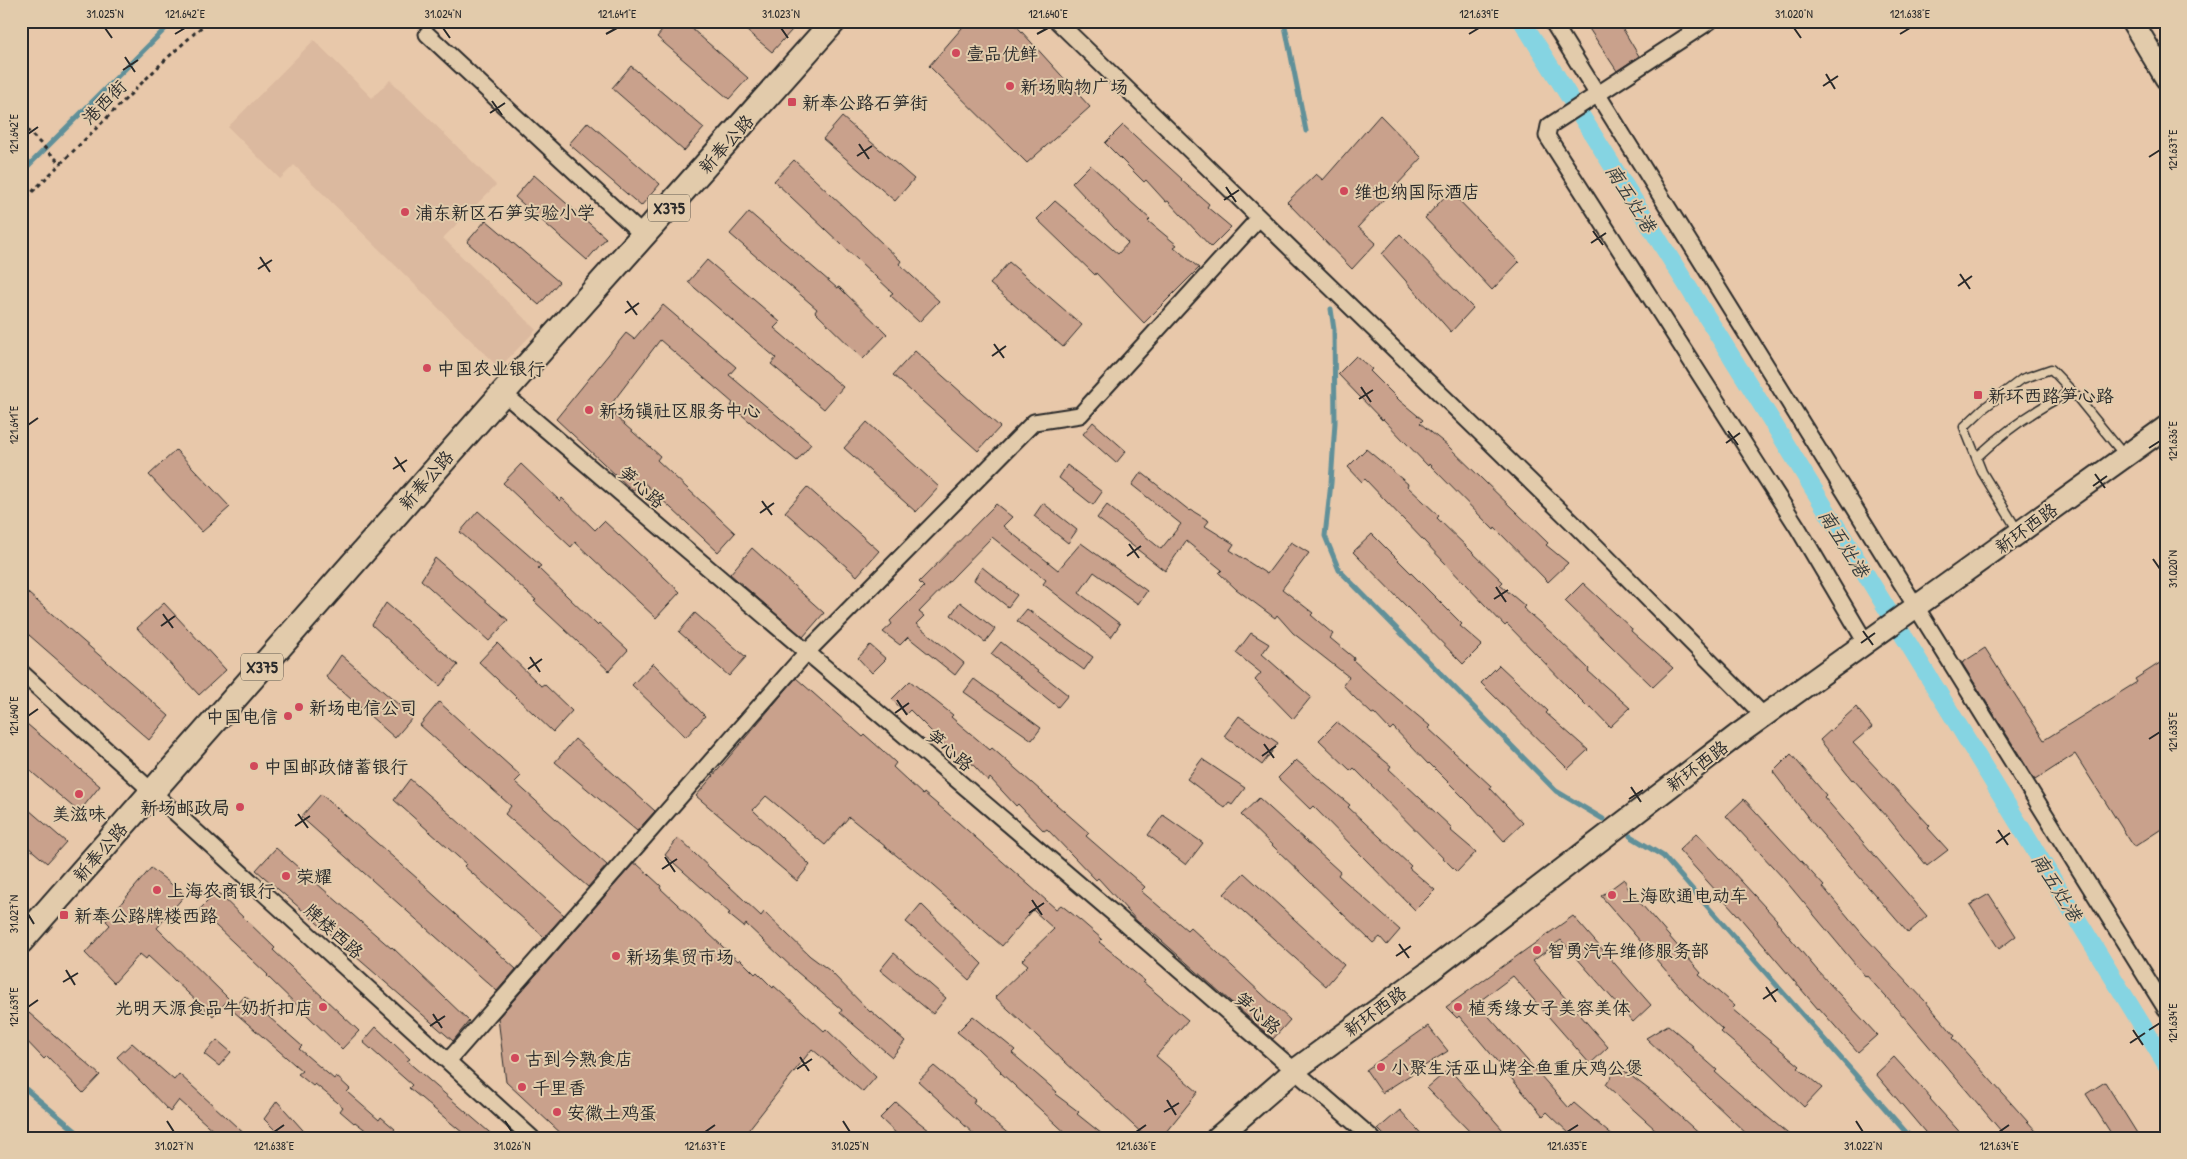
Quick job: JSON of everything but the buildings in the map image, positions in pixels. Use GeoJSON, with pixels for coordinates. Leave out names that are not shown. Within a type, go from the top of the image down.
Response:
{"type":"FeatureCollection","features":[{"type":"Feature","properties":{"kind":"main road","name":"新奉公路"},"geometry":{"type":"LineString","coordinates":[[21,941],[503,393],[834,21]]}},
{"type":"Feature","properties":{"kind":"street"},"geometry":{"type":"LineString","coordinates":[[1057,21],[1572,522],[1764,716]]}},
{"type":"Feature","properties":{"kind":"street"},"geometry":{"type":"LineString","coordinates":[[1552,21],[1913,609],[2166,1009]]}},
{"type":"Feature","properties":{"kind":"street"},"geometry":{"type":"LineString","coordinates":[[1710,21],[1549,126],[1548,136],[1793,520],[1872,639]]}},
{"type":"Feature","properties":{"kind":"street"},"geometry":{"type":"LineString","coordinates":[[2132,21],[2166,78]]}},
{"type":"Feature","properties":{"kind":"street"},"geometry":{"type":"LineString","coordinates":[[428,34],[644,236]]}},
{"type":"Feature","properties":{"kind":"street"},"geometry":{"type":"LineString","coordinates":[[448,1061],[807,652],[1034,422],[1080,415],[1259,218]]}},
{"type":"Feature","properties":{"kind":"street","name":"笋心路"},"geometry":{"type":"LineString","coordinates":[[503,393],[1295,1070],[1372,1138]]}},
{"type":"Feature","properties":{"kind":"street","name":"新环西路"},"geometry":{"type":"LineString","coordinates":[[1217,1138],[1295,1070],[1429,972],[1764,716],[2166,427]]}},
{"type":"Feature","properties":{"kind":"street","name":"牌楼西路"},"geometry":{"type":"LineString","coordinates":[[21,672],[532,1138]]}},
{"type":"Feature","properties":{"kind":"lane"},"geometry":{"type":"LineString","coordinates":[[2019,533],[1982,472],[1964,428],[1984,408],[2022,379],[2050,369],[2072,391],[2125,456]]}},
{"type":"Feature","properties":{"kind":"lane"},"geometry":{"type":"LineString","coordinates":[[1977,458],[2002,434],[2054,400],[2072,391]]}},
{"type":"Feature","properties":{"kind":"path","name":"港西街"},"geometry":{"type":"LineString","coordinates":[[21,203],[164,61],[208,21]]}},
{"type":"Feature","properties":{"kind":"path"},"geometry":{"type":"LineString","coordinates":[[21,124],[61,164]]}},
{"type":"Feature","properties":{"kind":"shaded area","name":"浦东新区石笋实验小学"},"geometry":{"type":"Polygon","coordinates":[[[314,40],[372,98],[390,80],[496,185],[443,238],[536,330],[499,368],[294,165],[280,179],[228,127],[314,40]]]}},
{"type":"Feature","properties":{"kind":"waterway"},"geometry":{"type":"LineString","coordinates":[[21,173],[173,21]]}},
{"type":"Feature","properties":{"kind":"waterway"},"geometry":{"type":"LineString","coordinates":[[1284,21],[1306,131]]}},
{"type":"Feature","properties":{"kind":"waterway","name":"南五灶港"},"geometry":{"type":"LineString","coordinates":[[1522,21],[1773,423],[2166,1064]]}},
{"type":"Feature","properties":{"kind":"waterway"},"geometry":{"type":"LineString","coordinates":[[1331,309],[1334,330],[1335,422],[1325,536],[1339,570],[1556,791],[1603,819]]}},
{"type":"Feature","properties":{"kind":"waterway"},"geometry":{"type":"LineString","coordinates":[[1630,836],[1663,856],[1911,1138]]}},
{"type":"Feature","properties":{"kind":"waterway"},"geometry":{"type":"LineString","coordinates":[[21,1085],[84,1138]]}},
{"type":"Feature","properties":{"kind":"place","name":"壹品优鲜"},"geometry":{"type":"Point","coordinates":[956,53]}},
{"type":"Feature","properties":{"kind":"place","name":"新场购物广场"},"geometry":{"type":"Point","coordinates":[1010,86]}},
{"type":"Feature","properties":{"kind":"place","name":"新奉公路石笋街"},"geometry":{"type":"Point","coordinates":[792,102]}},
{"type":"Feature","properties":{"kind":"place","name":"维也纳国际酒店"},"geometry":{"type":"Point","coordinates":[1344,191]}},
{"type":"Feature","properties":{"kind":"place","name":"浦东新区石笋实验小学"},"geometry":{"type":"Point","coordinates":[405,212]}},
{"type":"Feature","properties":{"kind":"place","name":"中国农业银行"},"geometry":{"type":"Point","coordinates":[427,368]}},
{"type":"Feature","properties":{"kind":"place","name":"新环西路笋心路"},"geometry":{"type":"Point","coordinates":[1978,395]}},
{"type":"Feature","properties":{"kind":"place","name":"新场镇社区服务中心"},"geometry":{"type":"Point","coordinates":[589,410]}},
{"type":"Feature","properties":{"kind":"place","name":"新场电信公司"},"geometry":{"type":"Point","coordinates":[299,707]}},
{"type":"Feature","properties":{"kind":"place","name":"中国电信"},"geometry":{"type":"Point","coordinates":[288,716]}},
{"type":"Feature","properties":{"kind":"place","name":"中国邮政储蓄银行"},"geometry":{"type":"Point","coordinates":[254,766]}},
{"type":"Feature","properties":{"kind":"place","name":"美滋味"},"geometry":{"type":"Point","coordinates":[79,794]}},
{"type":"Feature","properties":{"kind":"place","name":"新场邮政局"},"geometry":{"type":"Point","coordinates":[240,807]}},
{"type":"Feature","properties":{"kind":"place","name":"荣耀"},"geometry":{"type":"Point","coordinates":[286,876]}},
{"type":"Feature","properties":{"kind":"place","name":"上海农商银行"},"geometry":{"type":"Point","coordinates":[157,890]}},
{"type":"Feature","properties":{"kind":"place","name":"上海欧通电动车"},"geometry":{"type":"Point","coordinates":[1612,895]}},
{"type":"Feature","properties":{"kind":"place","name":"新奉公路牌楼西路"},"geometry":{"type":"Point","coordinates":[64,915]}},
{"type":"Feature","properties":{"kind":"place","name":"智勇汽车维修服务部"},"geometry":{"type":"Point","coordinates":[1537,950]}},
{"type":"Feature","properties":{"kind":"place","name":"新场集贸市场"},"geometry":{"type":"Point","coordinates":[616,956]}},
{"type":"Feature","properties":{"kind":"place","name":"光明天源食品牛奶折扣店"},"geometry":{"type":"Point","coordinates":[323,1007]}},
{"type":"Feature","properties":{"kind":"place","name":"植秀缘女子美容美体"},"geometry":{"type":"Point","coordinates":[1458,1007]}},
{"type":"Feature","properties":{"kind":"place","name":"古到今熟食店"},"geometry":{"type":"Point","coordinates":[515,1058]}},
{"type":"Feature","properties":{"kind":"place","name":"小聚生活巫山烤全鱼重庆鸡公煲"},"geometry":{"type":"Point","coordinates":[1381,1067]}},
{"type":"Feature","properties":{"kind":"place","name":"千里香"},"geometry":{"type":"Point","coordinates":[522,1087]}},
{"type":"Feature","properties":{"kind":"place","name":"安徽土鸡蛋"},"geometry":{"type":"Point","coordinates":[557,1112]}}]}
